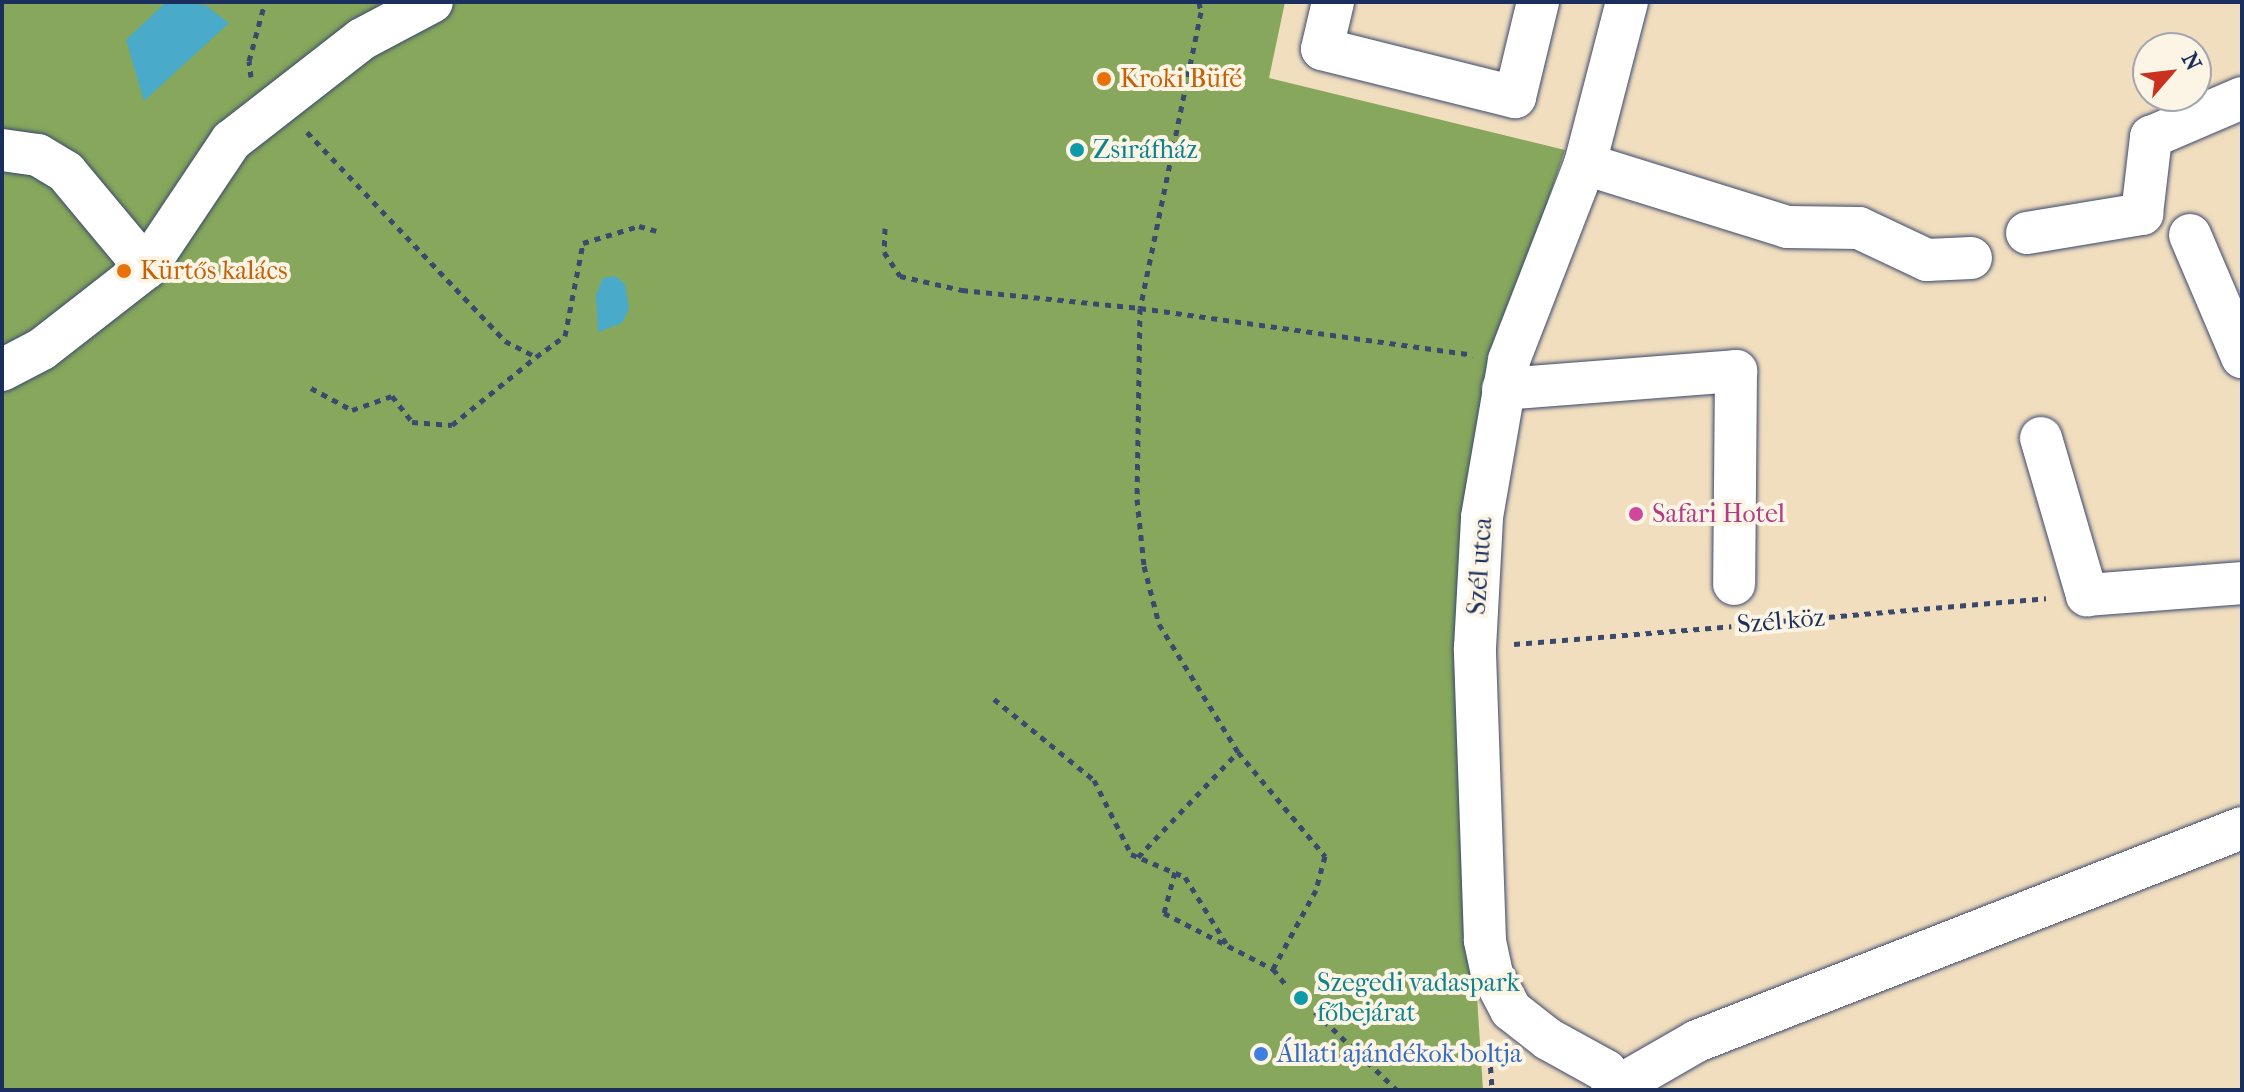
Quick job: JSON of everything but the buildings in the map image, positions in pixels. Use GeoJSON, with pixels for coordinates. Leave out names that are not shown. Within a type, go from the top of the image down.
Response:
{"type":"FeatureCollection","features":[{"type":"Feature","properties":{"kind":"street"},"geometry":{"type":"LineString","coordinates":[[2,370],[42,349],[146,268],[231,141],[362,39],[432,2]]}},
{"type":"Feature","properties":{"kind":"street"},"geometry":{"type":"LineString","coordinates":[[1333,2],[1322,49],[1515,97],[1538,2]]}},
{"type":"Feature","properties":{"kind":"street","name":"Szél utca"},"geometry":{"type":"LineString","coordinates":[[1617,1088],[1588,1058],[1527,1024],[1511,1010],[1492,974],[1485,940],[1475,648],[1482,517],[1506,375],[1585,164],[1627,2]]}},
{"type":"Feature","properties":{"kind":"street"},"geometry":{"type":"LineString","coordinates":[[2027,233],[2142,214],[2151,137],[2242,98]]}},
{"type":"Feature","properties":{"kind":"street"},"geometry":{"type":"LineString","coordinates":[[2,150],[38,155],[66,172],[146,268]]}},
{"type":"Feature","properties":{"kind":"street"},"geometry":{"type":"LineString","coordinates":[[1585,164],[1787,227],[1859,228],[1927,260],[1971,258]]}},
{"type":"Feature","properties":{"kind":"street"},"geometry":{"type":"LineString","coordinates":[[2190,235],[2242,357]]}},
{"type":"Feature","properties":{"kind":"street"},"geometry":{"type":"LineString","coordinates":[[1506,375],[1736,371],[1734,584]]}},
{"type":"Feature","properties":{"kind":"street"},"geometry":{"type":"LineString","coordinates":[[2041,438],[2087,595],[2242,583]]}},
{"type":"Feature","properties":{"kind":"street"},"geometry":{"type":"LineString","coordinates":[[1617,1088],[1697,1041],[2242,828]]}},
{"type":"Feature","properties":{"kind":"path"},"geometry":{"type":"LineString","coordinates":[[265,2],[249,61],[267,112],[505,341],[536,357]]}},
{"type":"Feature","properties":{"kind":"path"},"geometry":{"type":"LineString","coordinates":[[1199,2],[1201,12],[1140,308],[1137,499],[1144,566],[1159,624],[1194,689],[1238,752],[1325,856],[1316,890],[1273,969]]}},
{"type":"Feature","properties":{"kind":"path"},"geometry":{"type":"LineString","coordinates":[[311,388],[352,410],[392,396],[412,422],[452,425],[565,336],[583,243],[639,226],[656,231]]}},
{"type":"Feature","properties":{"kind":"path"},"geometry":{"type":"LineString","coordinates":[[885,228],[884,252],[900,276],[962,290],[1140,308],[1506,375]]}},
{"type":"Feature","properties":{"kind":"path","name":"Szél köz"},"geometry":{"type":"LineString","coordinates":[[1475,648],[2087,595]]}},
{"type":"Feature","properties":{"kind":"path"},"geometry":{"type":"LineString","coordinates":[[994,699],[1094,780],[1131,854],[1185,877],[1226,943]]}},
{"type":"Feature","properties":{"kind":"path"},"geometry":{"type":"LineString","coordinates":[[1138,857],[1238,752]]}},
{"type":"Feature","properties":{"kind":"path"},"geometry":{"type":"LineString","coordinates":[[1175,872],[1164,913],[1273,969],[1285,984]]}},
{"type":"Feature","properties":{"kind":"path"},"geometry":{"type":"LineString","coordinates":[[1315,1012],[1397,1090]]}},
{"type":"Feature","properties":{"kind":"green space"},"geometry":{"type":"Polygon","coordinates":[[[2,2],[1285,2],[1269,78],[1565,150],[1495,358],[1476,981],[1483,1090],[2,1090],[2,2]]]}},
{"type":"Feature","properties":{"kind":"water"},"geometry":{"type":"Polygon","coordinates":[[[166,2],[205,5],[229,23],[144,101],[126,40],[166,2]]]}},
{"type":"Feature","properties":{"kind":"water"},"geometry":{"type":"Polygon","coordinates":[[[615,276],[625,284],[629,309],[622,323],[598,332],[596,295],[603,278],[615,276]]]}},
{"type":"Feature","properties":{"kind":"place","name":"Kroki Büfé"},"geometry":{"type":"Point","coordinates":[1104,79]}},
{"type":"Feature","properties":{"kind":"place","name":"Zsiráfház"},"geometry":{"type":"Point","coordinates":[1077,150]}},
{"type":"Feature","properties":{"kind":"place","name":"Kürtős kalács"},"geometry":{"type":"Point","coordinates":[124,271]}},
{"type":"Feature","properties":{"kind":"place","name":"Safari Hotel"},"geometry":{"type":"Point","coordinates":[1636,514]}},
{"type":"Feature","properties":{"kind":"place","name":"Szegedi vadaspark főbejárat"},"geometry":{"type":"Point","coordinates":[1301,998]}},
{"type":"Feature","properties":{"kind":"place","name":"Állati ajándékok boltja"},"geometry":{"type":"Point","coordinates":[1261,1054]}}]}
